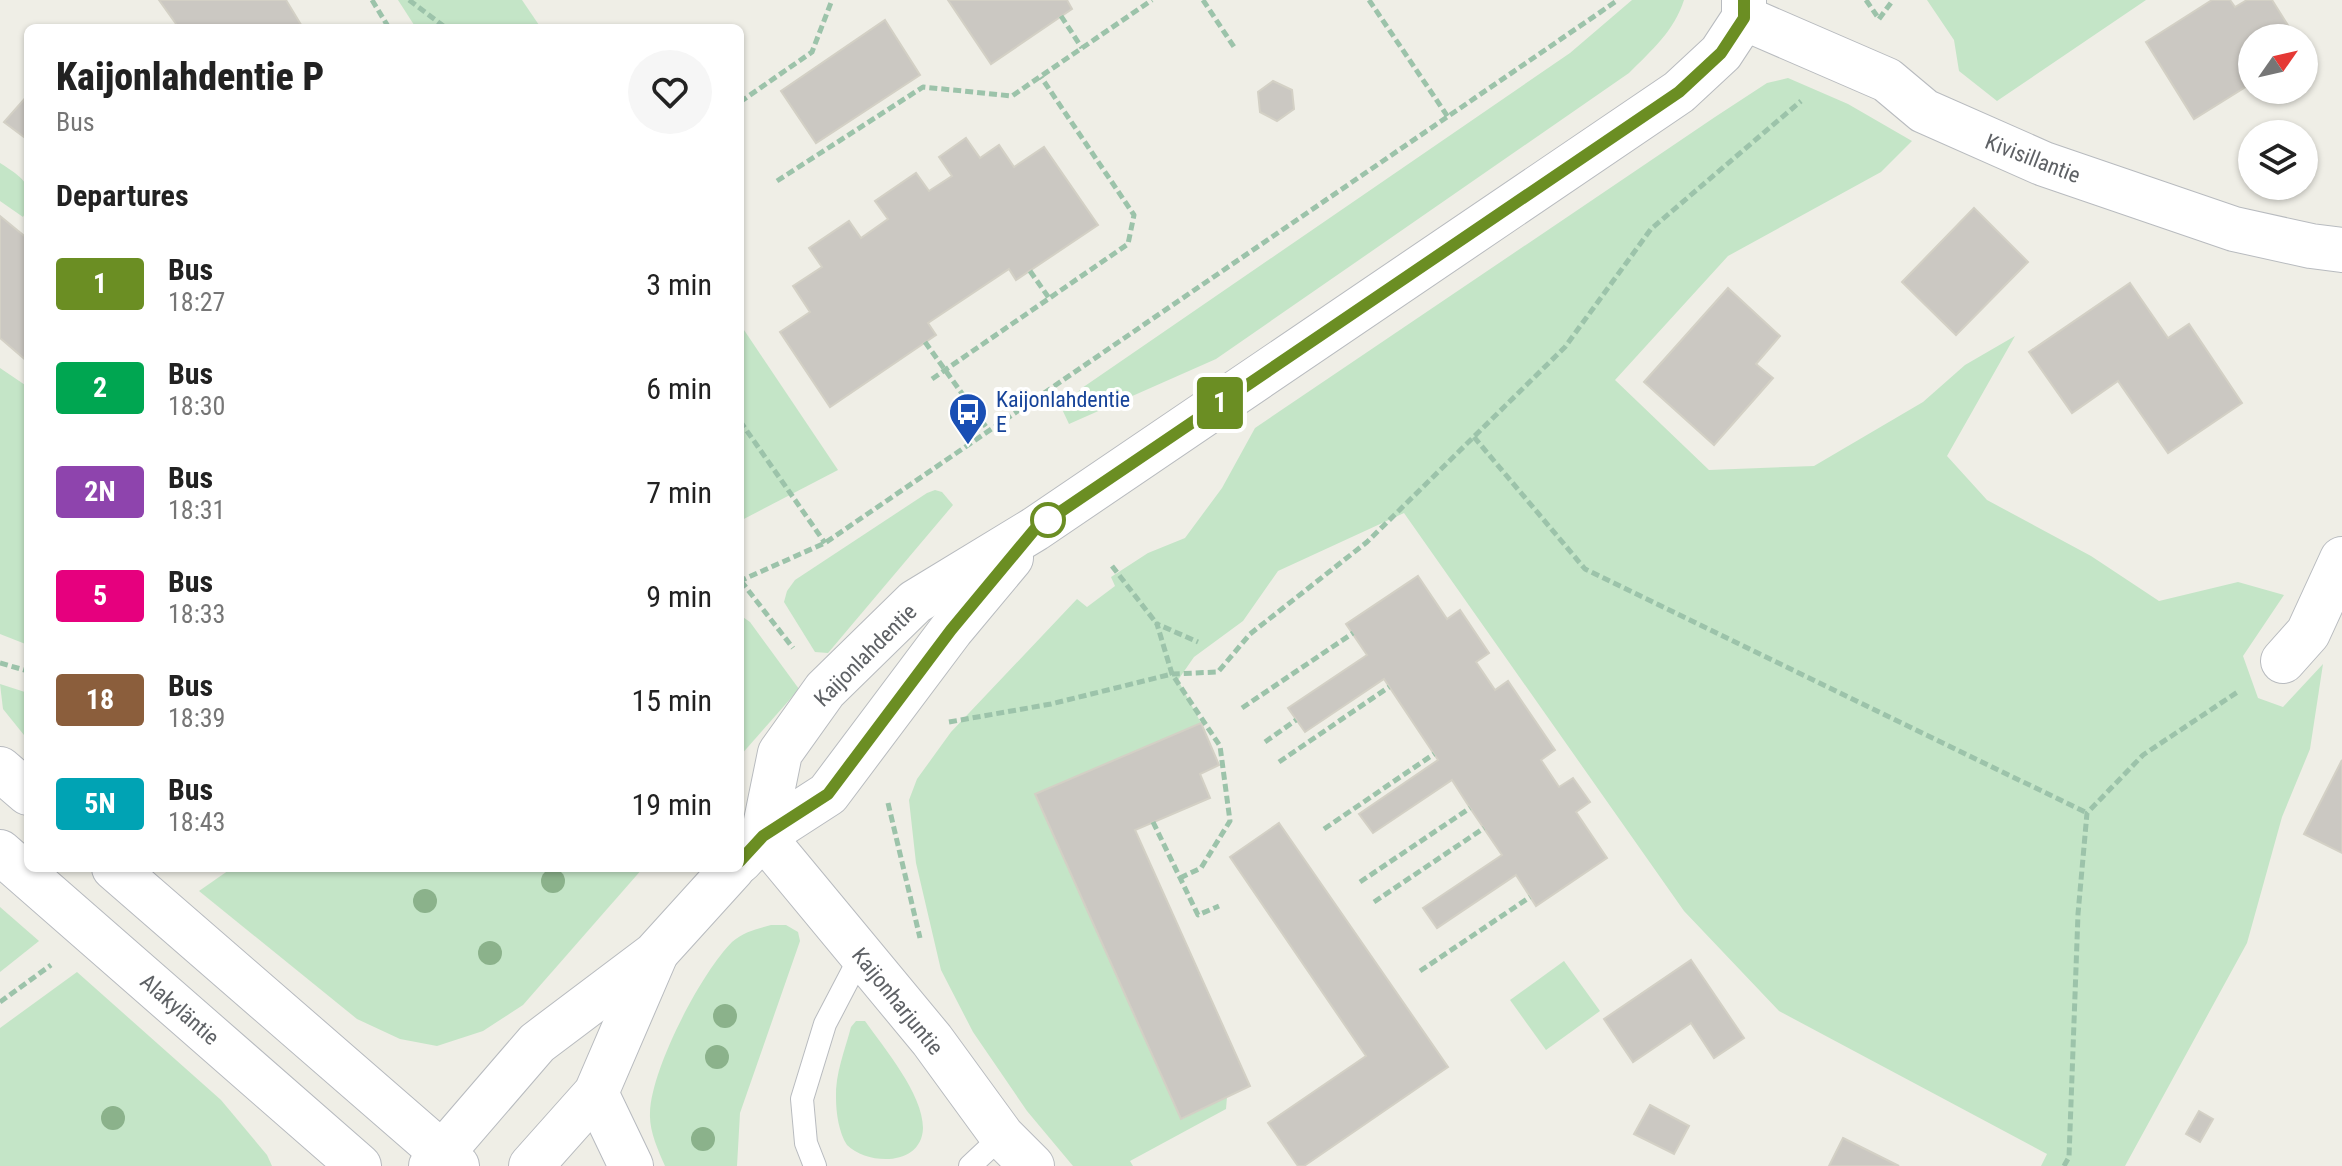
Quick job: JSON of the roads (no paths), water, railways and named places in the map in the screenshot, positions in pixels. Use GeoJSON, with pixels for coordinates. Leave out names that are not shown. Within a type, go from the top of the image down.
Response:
{"type":"FeatureCollection","features":[{"type":"Feature","properties":{"kind":"street","name":"Kivisillantie"},"geometry":{"type":"LineString","coordinates":[[1744,9],[1887,80],[1924,111],[2044,164],[2234,229],[2342,250]]}},
{"type":"Feature","properties":{"kind":"street","name":"Kaijonlahdentie"},"geometry":{"type":"LineString","coordinates":[[751,848],[780,753],[825,690],[915,602],[1035,529],[1679,92],[1721,53],[1744,9]]}},
{"type":"Feature","properties":{"kind":"street","name":"Kaijonlahdentie"},"geometry":{"type":"LineString","coordinates":[[751,848],[828,794],[951,630],[1035,529]]}},
{"type":"Feature","properties":{"kind":"street"},"geometry":{"type":"LineString","coordinates":[[2283,661],[2308,633],[2342,559]]}},
{"type":"Feature","properties":{"kind":"street"},"geometry":{"type":"LineString","coordinates":[[0,769],[24,790]]}},
{"type":"Feature","properties":{"kind":"street","name":"Kaijonharjuntie"},"geometry":{"type":"LineString","coordinates":[[751,848],[861,955],[932,1040],[1002,1136],[1032,1166]]}},
{"type":"Feature","properties":{"kind":"street","name":"Alakyläntie"},"geometry":{"type":"LineString","coordinates":[[0,852],[359,1166]]}},
{"type":"Feature","properties":{"kind":"street"},"geometry":{"type":"LineString","coordinates":[[118,872],[443,1162],[537,1043],[655,954],[729,872]]}},
{"type":"Feature","properties":{"kind":"street"},"geometry":{"type":"LineString","coordinates":[[531,1166],[596,1093],[655,954]]}},
{"type":"Feature","properties":{"kind":"street"},"geometry":{"type":"LineString","coordinates":[[596,1093],[631,1166]]}},
{"type":"Feature","properties":{"kind":"lane"},"geometry":{"type":"LineString","coordinates":[[815,1166],[806,1143],[802,1099],[825,1024],[861,955]]}},
{"type":"Feature","properties":{"kind":"lane"},"geometry":{"type":"LineString","coordinates":[[970,1166],[1002,1136]]}},
{"type":"Feature","properties":{"kind":"place","name":"Kaijonlahdentie E"},"geometry":{"type":"Point","coordinates":[968,446]}}]}
